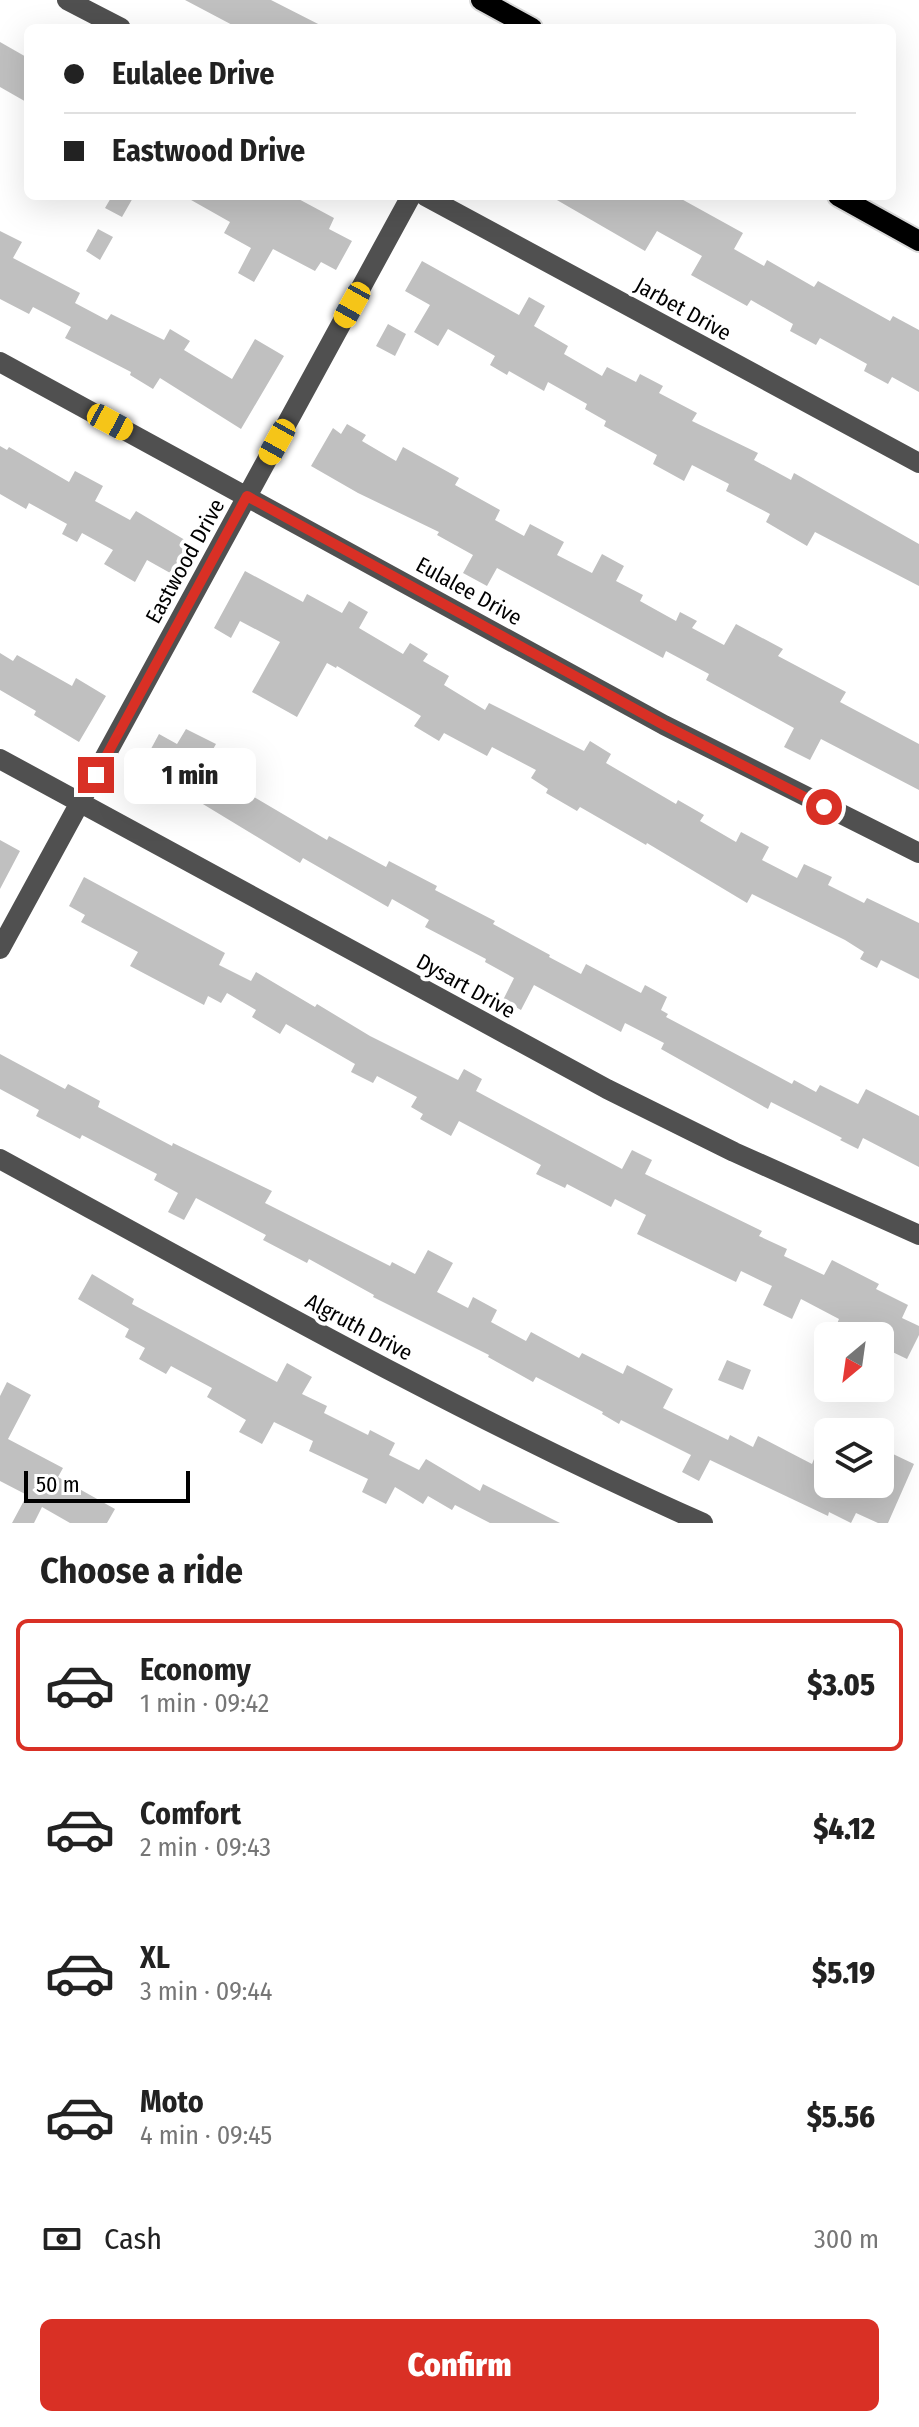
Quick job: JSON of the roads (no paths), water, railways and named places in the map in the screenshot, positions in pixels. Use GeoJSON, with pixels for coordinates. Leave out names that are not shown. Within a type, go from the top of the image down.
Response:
{"type":"FeatureCollection","features":[{"type":"Feature","properties":{"kind":"main road"},"geometry":{"type":"LineString","coordinates":[[481,0],[525,24]]}},
{"type":"Feature","properties":{"kind":"main road"},"geometry":{"type":"LineString","coordinates":[[845,200],[919,241]]}},
{"type":"Feature","properties":{"kind":"street"},"geometry":{"type":"LineString","coordinates":[[67,0],[113,24]]}},
{"type":"Feature","properties":{"kind":"street","name":"Eastwood Drive"},"geometry":{"type":"LineString","coordinates":[[0,949],[409,200]]}},
{"type":"Feature","properties":{"kind":"street","name":"Jarbet Drive"},"geometry":{"type":"LineString","coordinates":[[432,200],[919,463]]}},
{"type":"Feature","properties":{"kind":"street","name":"Eulalee Drive"},"geometry":{"type":"LineString","coordinates":[[0,362],[664,725],[919,853]]}},
{"type":"Feature","properties":{"kind":"street","name":"Dysart Drive"},"geometry":{"type":"LineString","coordinates":[[0,759],[593,1082],[734,1152],[919,1235]]}},
{"type":"Feature","properties":{"kind":"street","name":"Algruth Drive"},"geometry":{"type":"LineString","coordinates":[[0,1159],[331,1340],[703,1523]]}}]}
